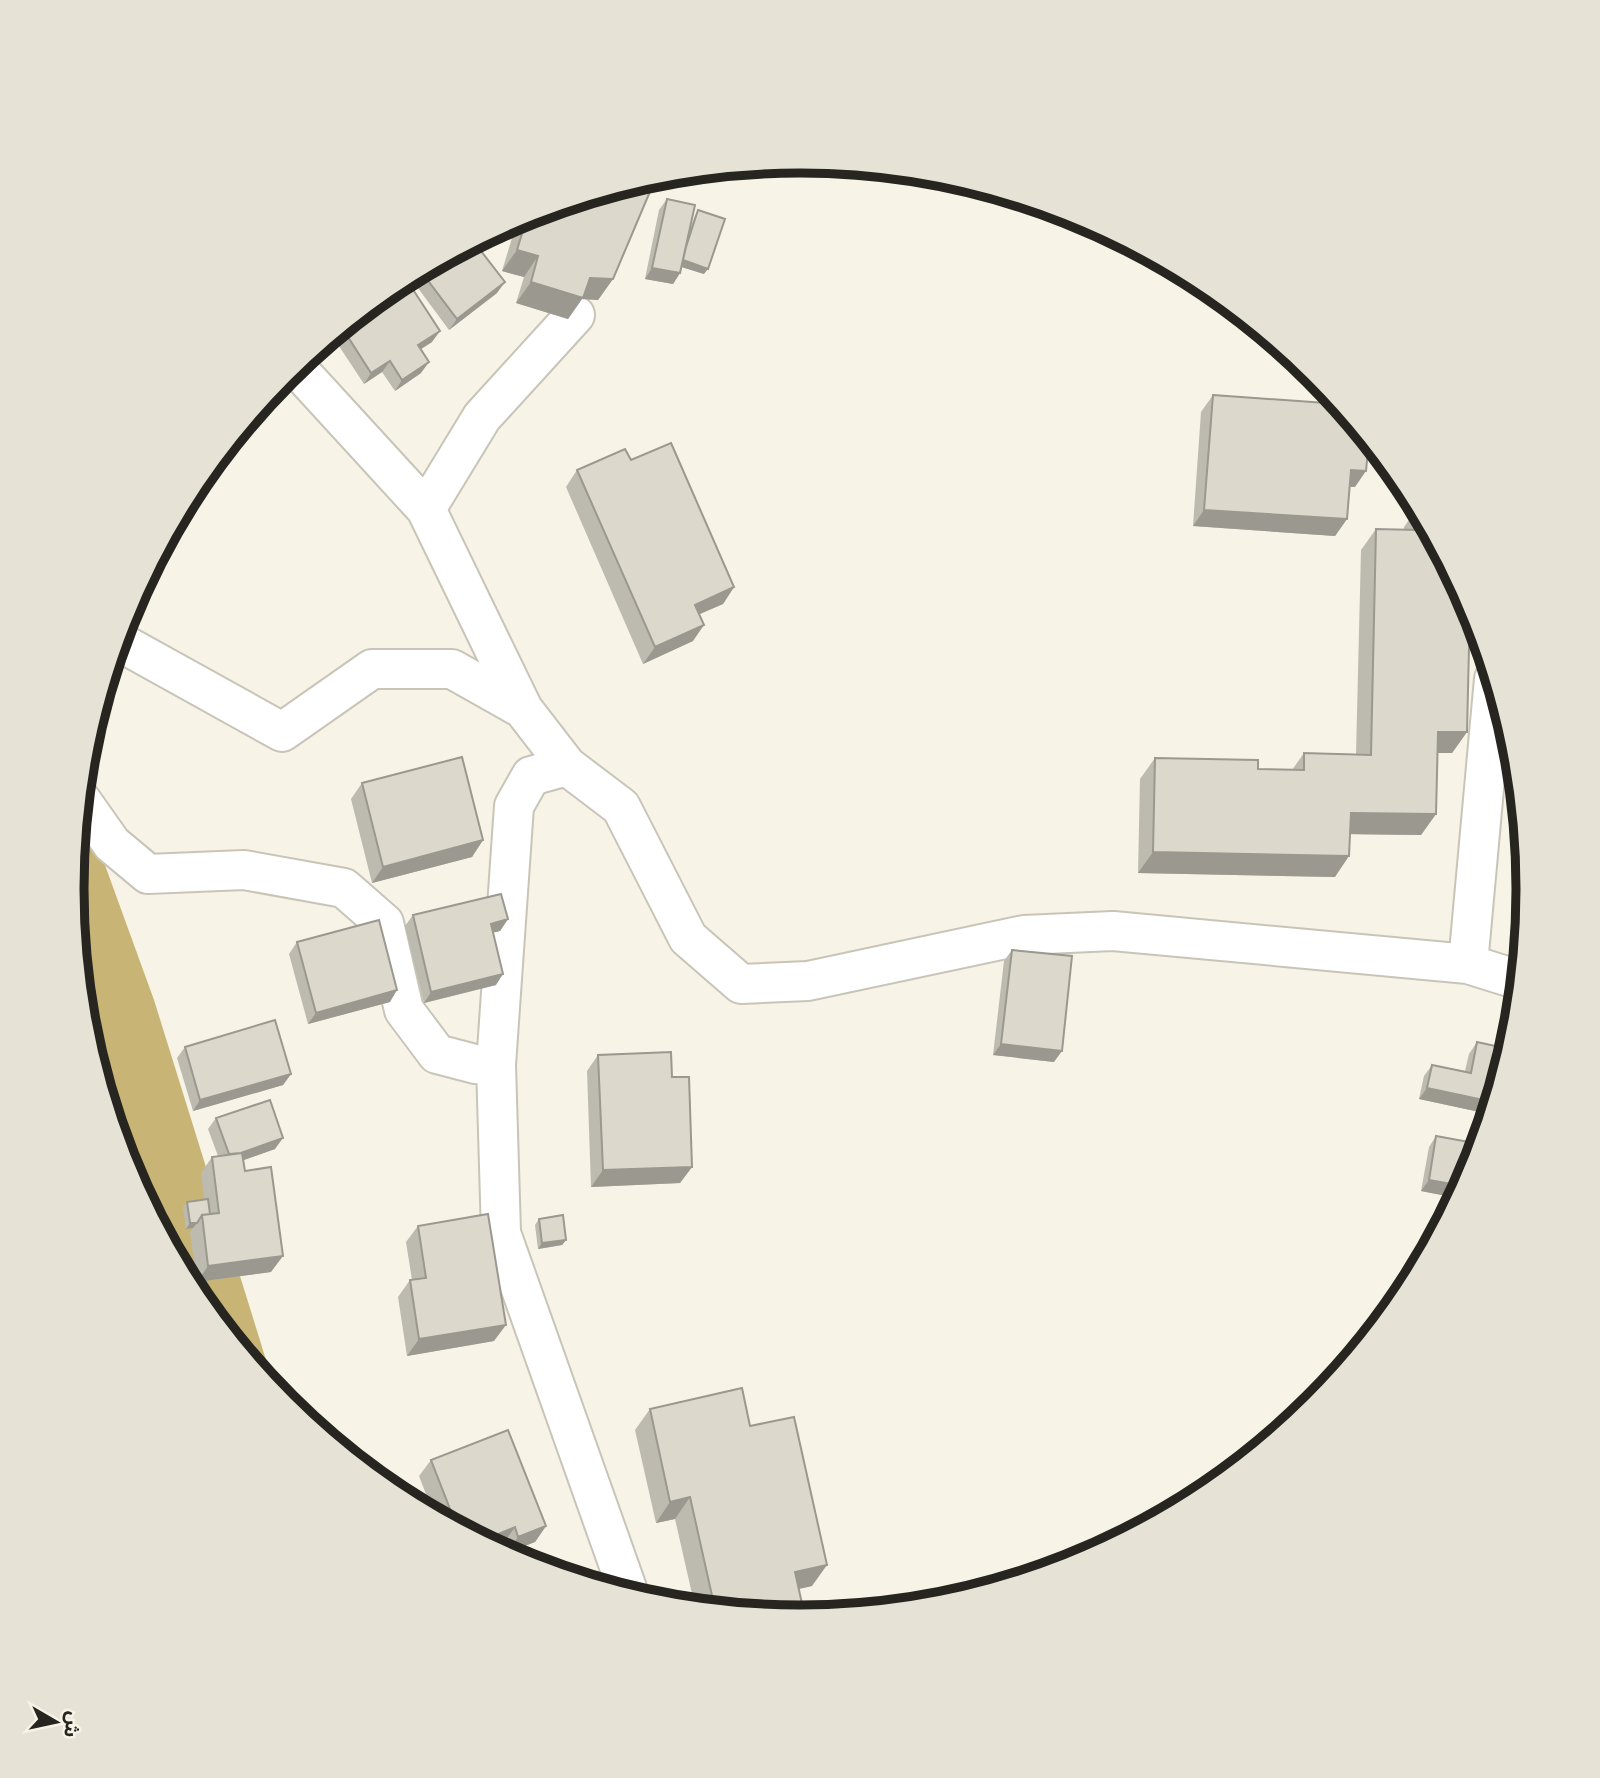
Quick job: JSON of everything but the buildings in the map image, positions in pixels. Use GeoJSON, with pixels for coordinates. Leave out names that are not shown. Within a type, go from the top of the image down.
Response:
{"type":"FeatureCollection","features":[{"type":"Feature","properties":{"kind":"street"},"geometry":{"type":"LineString","coordinates":[[426,509],[482,417],[575,315]]}},
{"type":"Feature","properties":{"kind":"street"},"geometry":{"type":"LineString","coordinates":[[303,375],[426,509],[523,709],[568,766],[621,807],[688,938],[741,984],[808,981],[1024,935],[1113,931],[1468,964],[1510,977]]}},
{"type":"Feature","properties":{"kind":"street"},"geometry":{"type":"LineString","coordinates":[[127,646],[282,732],[372,669],[452,669],[523,709]]}},
{"type":"Feature","properties":{"kind":"street"},"geometry":{"type":"LineString","coordinates":[[1468,964],[1492,703]]}},
{"type":"Feature","properties":{"kind":"street"},"geometry":{"type":"LineString","coordinates":[[568,766],[531,776],[514,806],[496,1065],[500,1233],[625,1583]]}},
{"type":"Feature","properties":{"kind":"street"},"geometry":{"type":"LineString","coordinates":[[89,812],[113,844],[148,874],[244,870],[344,888],[384,923],[404,1010],[437,1054],[475,1064],[496,1065]]}},
{"type":"Feature","properties":{"kind":"shaded area"},"geometry":{"type":"Polygon","coordinates":[[[88,818],[154,1000],[269,1368],[232,1325],[180,1247],[158,1206],[122,1119],[108,1074],[90,982],[84,889],[88,818]]]}}]}
